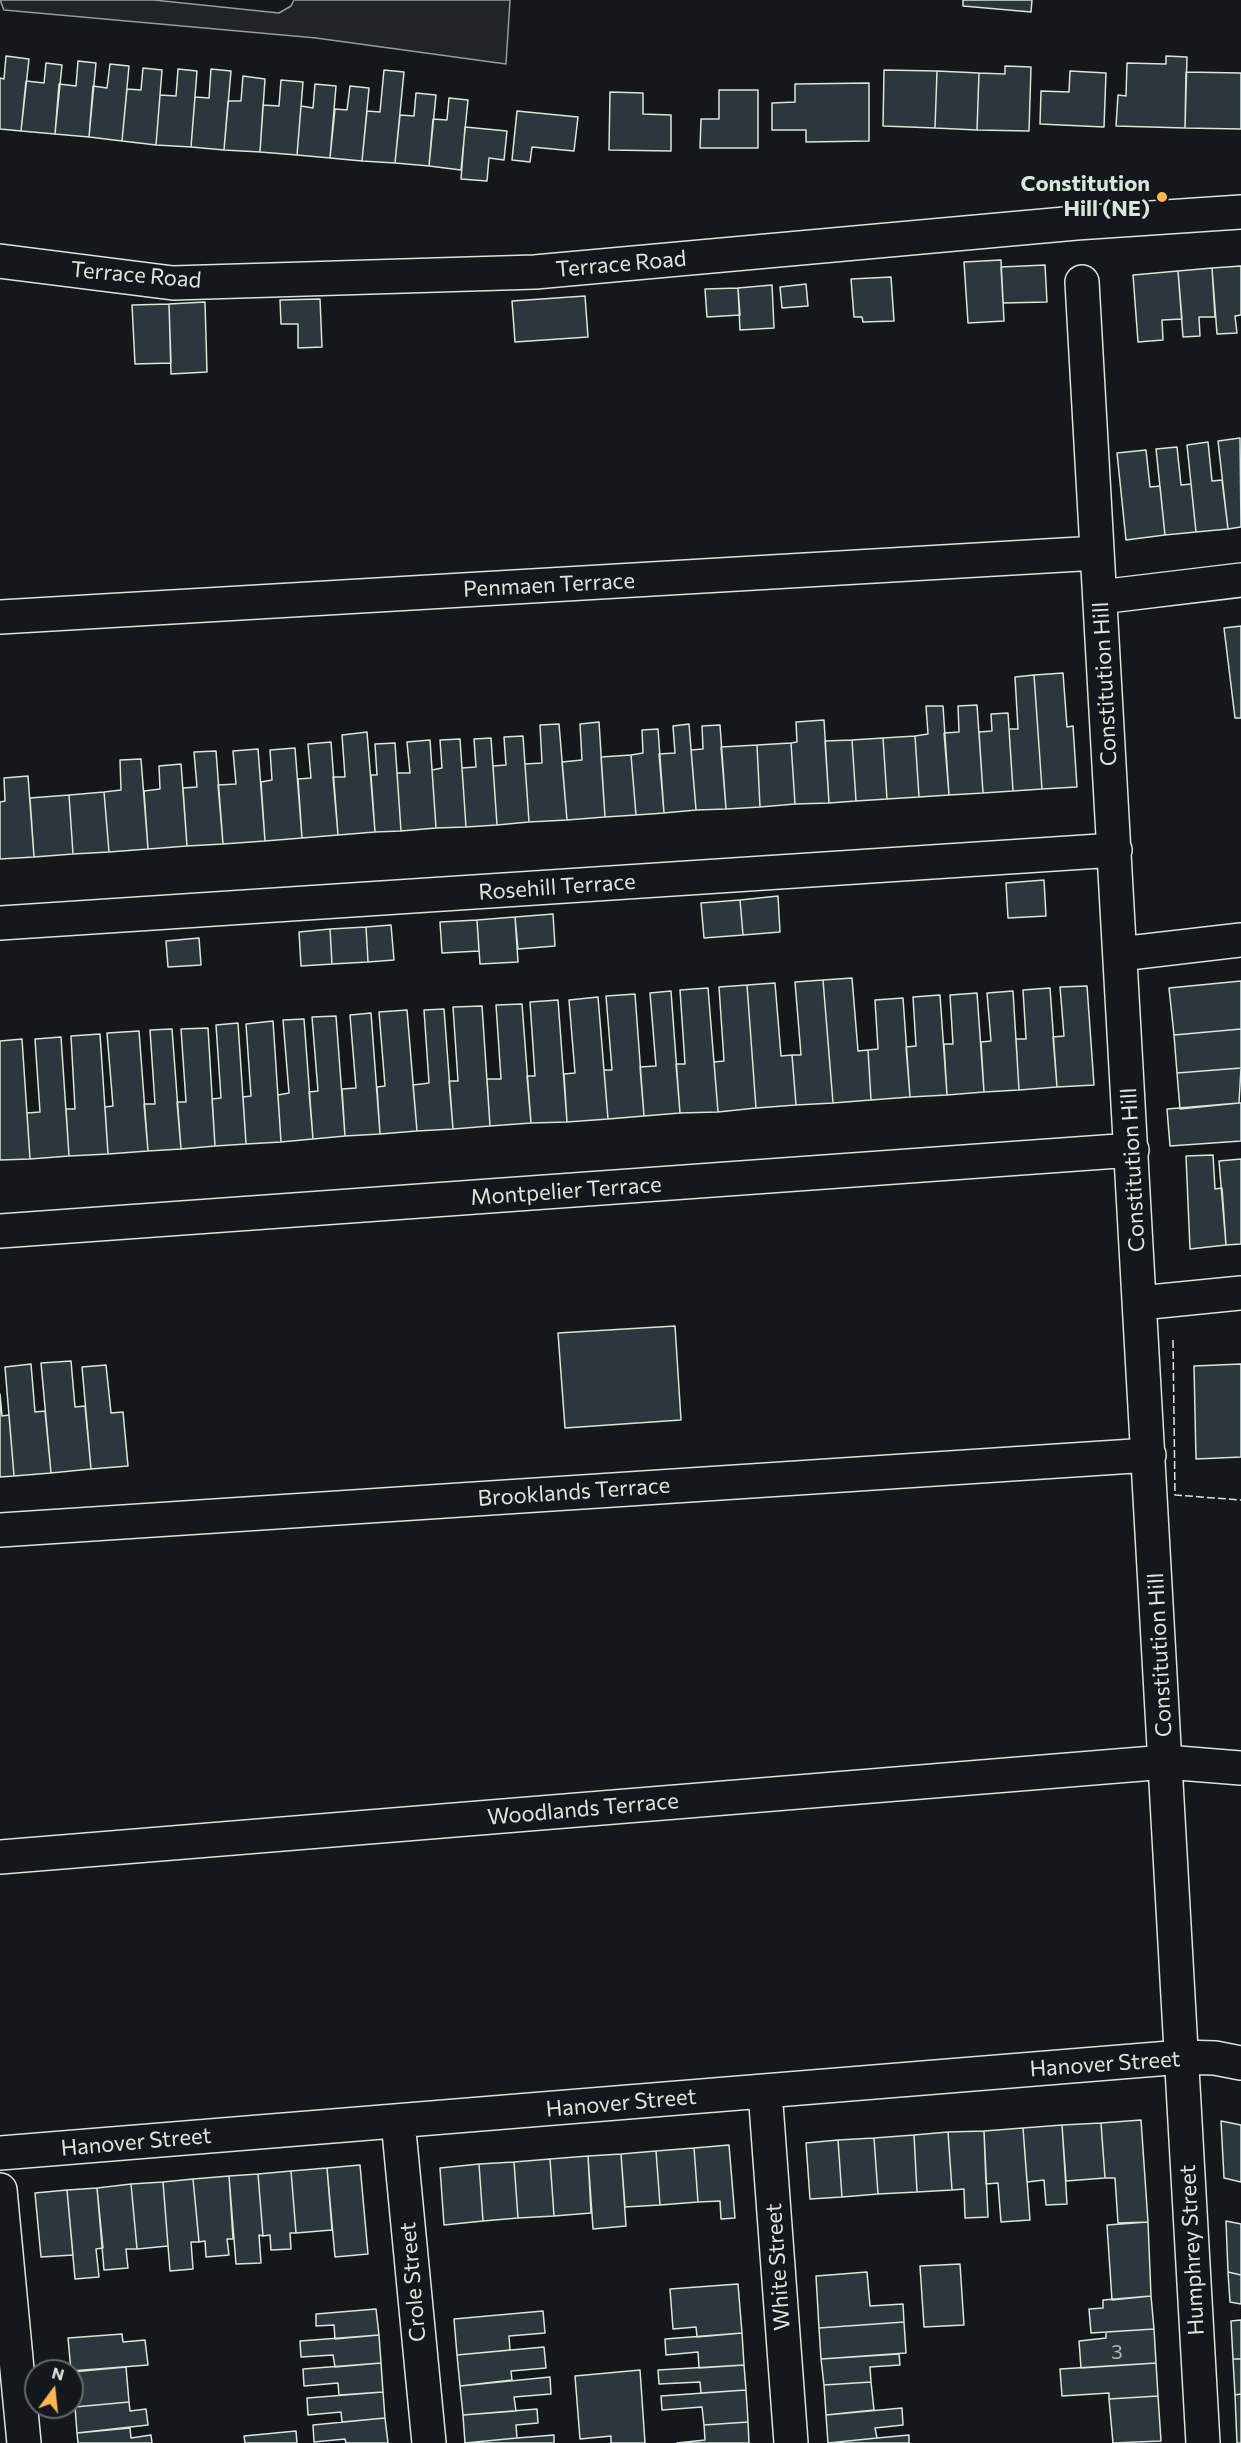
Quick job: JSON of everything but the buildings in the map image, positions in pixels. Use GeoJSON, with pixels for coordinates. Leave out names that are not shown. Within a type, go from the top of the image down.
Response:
{"type":"FeatureCollection","features":[{"type":"Feature","properties":{"kind":"street","name":"Terrace Road"},"geometry":{"type":"LineString","coordinates":[[0,261],[172,283],[535,272],[1076,223],[1241,212]]}},
{"type":"Feature","properties":{"kind":"street","name":"Constitution Hill"},"geometry":{"type":"LineString","coordinates":[[1082,282],[1182,2057]]}},
{"type":"Feature","properties":{"kind":"street","name":"Penmaen Terrace"},"geometry":{"type":"LineString","coordinates":[[0,616],[1098,553]]}},
{"type":"Feature","properties":{"kind":"street"},"geometry":{"type":"LineString","coordinates":[[1100,597],[1241,580]]}},
{"type":"Feature","properties":{"kind":"street","name":"Rosehill Terrace"},"geometry":{"type":"LineString","coordinates":[[0,923],[1114,850]]}},
{"type":"Feature","properties":{"kind":"street"},"geometry":{"type":"LineString","coordinates":[[1120,954],[1241,940]]}},
{"type":"Feature","properties":{"kind":"street","name":"Montpelier Terrace"},"geometry":{"type":"LineString","coordinates":[[0,1231],[1132,1150]]}},
{"type":"Feature","properties":{"kind":"street"},"geometry":{"type":"LineString","coordinates":[[1140,1303],[1241,1293]]}},
{"type":"Feature","properties":{"kind":"street","name":"Brooklands Terrace"},"geometry":{"type":"LineString","coordinates":[[0,1530],[1149,1455]]}},
{"type":"Feature","properties":{"kind":"street","name":"Woodlands Terrace"},"geometry":{"type":"LineString","coordinates":[[0,1857],[1167,1761],[1241,1768]]}},
{"type":"Feature","properties":{"kind":"street","name":"Hanover Street"},"geometry":{"type":"LineString","coordinates":[[0,2153],[1182,2057],[1215,2058],[1241,2063]]}},
{"type":"Feature","properties":{"kind":"street","name":"Humphrey Street"},"geometry":{"type":"LineString","coordinates":[[1182,2057],[1203,2443]]}},
{"type":"Feature","properties":{"kind":"street","name":"White Street"},"geometry":{"type":"LineString","coordinates":[[765,2091],[791,2443]]}},
{"type":"Feature","properties":{"kind":"street","name":"Crole Street"},"geometry":{"type":"LineString","coordinates":[[398,2121],[429,2443]]}},
{"type":"Feature","properties":{"kind":"street"},"geometry":{"type":"LineString","coordinates":[[0,2190],[24,2443]]}},
{"type":"Feature","properties":{"kind":"shaded area"},"geometry":{"type":"Polygon","coordinates":[[[0,0],[154,0],[279,13],[291,6],[294,0],[510,0],[506,64],[316,38],[4,10],[0,0]]]}},
{"type":"Feature","properties":{"kind":"fence"},"geometry":{"type":"LineString","coordinates":[[1173,1340],[1175,1495],[1241,1500]]}},
{"type":"Feature","properties":{"kind":"place","name":"Constitution Hill (NE)"},"geometry":{"type":"Point","coordinates":[1162,197]}}]}
